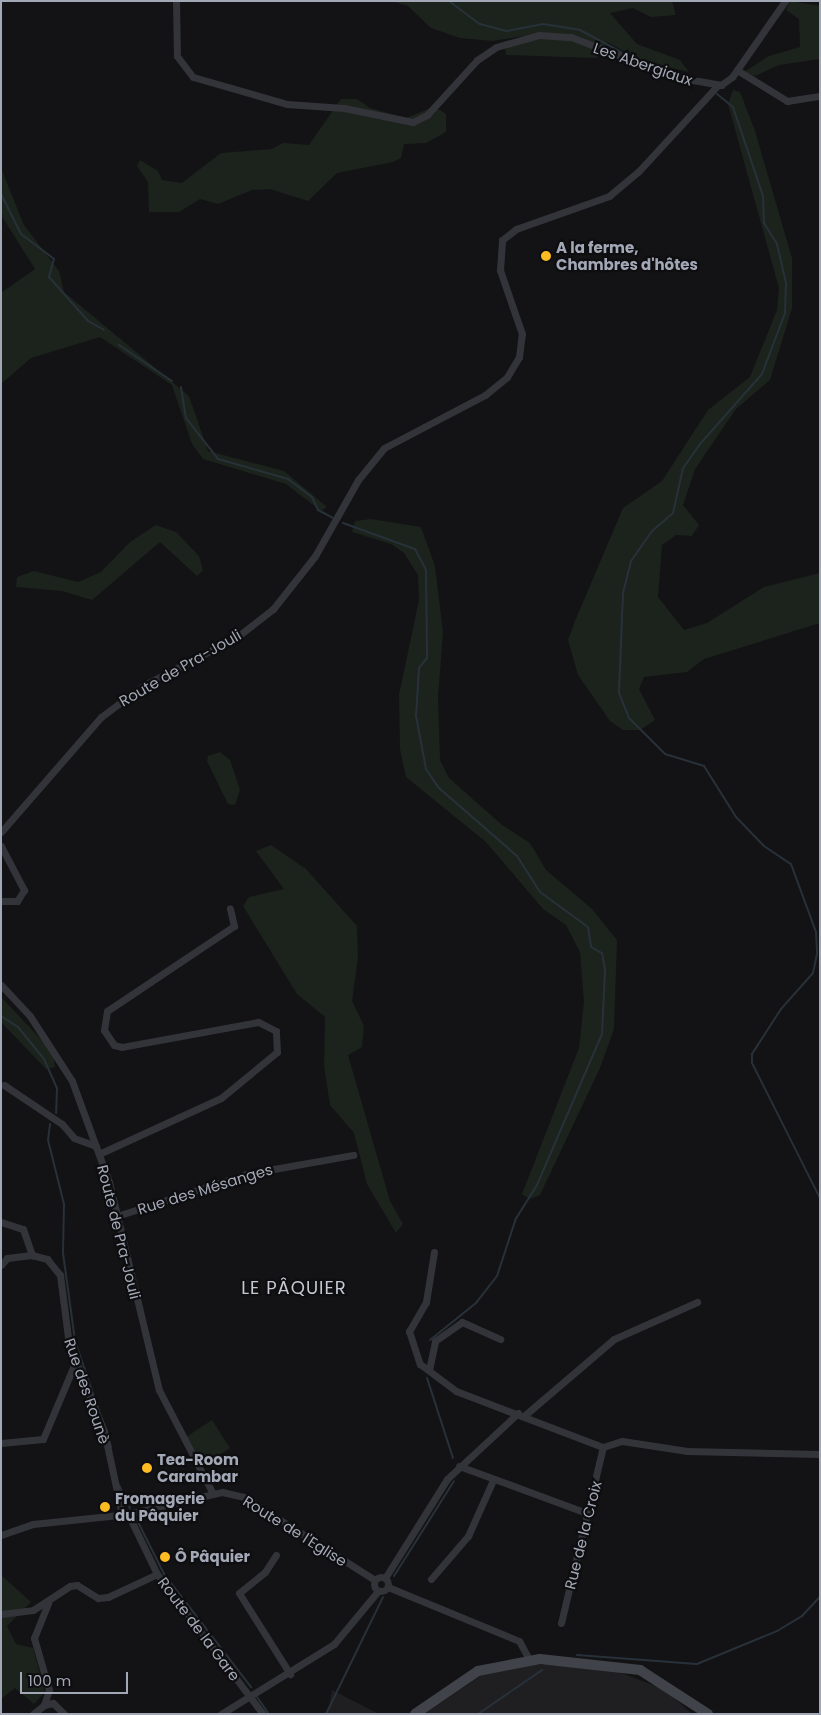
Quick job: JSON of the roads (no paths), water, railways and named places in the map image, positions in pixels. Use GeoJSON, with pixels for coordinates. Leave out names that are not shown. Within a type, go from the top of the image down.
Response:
{"type":"FeatureCollection","features":[{"type":"Feature","properties":{"kind":"street","name":"Les Abergiaux"},"geometry":{"type":"LineString","coordinates":[[176,1],[177,56],[193,77],[287,104],[344,108],[413,122],[427,115],[476,60],[496,47],[539,35],[571,37],[638,65],[716,86]]}},
{"type":"Feature","properties":{"kind":"street","name":"Route de Pra-Jouli"},"geometry":{"type":"LineString","coordinates":[[1,832],[101,717],[144,685],[237,637],[273,609],[315,556],[358,480],[384,448],[485,395],[508,377],[519,357],[522,334],[500,270],[500,245],[510,231],[567,214],[609,196],[638,172],[716,86],[737,70],[785,1]]}},
{"type":"Feature","properties":{"kind":"street"},"geometry":{"type":"LineString","coordinates":[[737,70],[787,101],[820,96]]}},
{"type":"Feature","properties":{"kind":"street"},"geometry":{"type":"LineString","coordinates":[[1,846],[24,890],[17,901],[1,901]]}},
{"type":"Feature","properties":{"kind":"street"},"geometry":{"type":"LineString","coordinates":[[4,1085],[62,1124],[74,1138],[98,1150],[220,1098],[277,1052],[276,1031],[258,1022],[122,1047],[114,1045],[104,1030],[108,1011],[234,926],[230,908]]}},
{"type":"Feature","properties":{"kind":"street","name":"Route de Pra-Jouli"},"geometry":{"type":"LineString","coordinates":[[1,985],[25,1010],[68,1074],[98,1150],[117,1216],[164,1405],[212,1492]]}},
{"type":"Feature","properties":{"kind":"street","name":"Rue des Mésanges"},"geometry":{"type":"LineString","coordinates":[[117,1216],[246,1174],[353,1155]]}},
{"type":"Feature","properties":{"kind":"street"},"geometry":{"type":"LineString","coordinates":[[1,1222],[23,1229],[32,1255],[8,1258],[1,1265]]}},
{"type":"Feature","properties":{"kind":"street"},"geometry":{"type":"LineString","coordinates":[[434,1252],[426,1302],[408,1331],[411,1348],[429,1370],[456,1391],[522,1414],[603,1447],[626,1442],[687,1451],[820,1454]]}},
{"type":"Feature","properties":{"kind":"street","name":"Rue des Rounè"},"geometry":{"type":"LineString","coordinates":[[32,1255],[47,1259],[60,1275],[75,1362],[104,1431],[125,1515]]}},
{"type":"Feature","properties":{"kind":"street"},"geometry":{"type":"LineString","coordinates":[[378,1591],[374,1580],[385,1578],[459,1466],[614,1339],[697,1302]]}},
{"type":"Feature","properties":{"kind":"street"},"geometry":{"type":"LineString","coordinates":[[429,1370],[435,1341],[462,1322],[500,1338]]}},
{"type":"Feature","properties":{"kind":"street"},"geometry":{"type":"LineString","coordinates":[[1,1443],[43,1439],[75,1362]]}},
{"type":"Feature","properties":{"kind":"street","name":"Rue de la Croix"},"geometry":{"type":"LineString","coordinates":[[561,1623],[603,1447]]}},
{"type":"Feature","properties":{"kind":"street"},"geometry":{"type":"LineString","coordinates":[[459,1466],[587,1513]]}},
{"type":"Feature","properties":{"kind":"street"},"geometry":{"type":"LineString","coordinates":[[431,1579],[468,1536],[493,1480]]}},
{"type":"Feature","properties":{"kind":"street"},"geometry":{"type":"LineString","coordinates":[[1,1534],[33,1524],[125,1515],[212,1492]]}},
{"type":"Feature","properties":{"kind":"street","name":"Route de l'Eglise"},"geometry":{"type":"LineString","coordinates":[[212,1492],[244,1497],[374,1580]]}},
{"type":"Feature","properties":{"kind":"street","name":"Route de la Gare"},"geometry":{"type":"LineString","coordinates":[[125,1515],[158,1574],[263,1714]]}},
{"type":"Feature","properties":{"kind":"street"},"geometry":{"type":"LineString","coordinates":[[276,1556],[265,1572],[239,1593],[290,1674]]}},
{"type":"Feature","properties":{"kind":"street"},"geometry":{"type":"LineString","coordinates":[[1,1614],[32,1610],[48,1603],[70,1586],[78,1584],[98,1598],[108,1597],[158,1574]]}},
{"type":"Feature","properties":{"kind":"street"},"geometry":{"type":"LineString","coordinates":[[385,1578],[388,1587]]}},
{"type":"Feature","properties":{"kind":"street"},"geometry":{"type":"LineString","coordinates":[[221,1714],[290,1674],[340,1639],[378,1591],[388,1587],[519,1641],[529,1659]]}},
{"type":"Feature","properties":{"kind":"street"},"geometry":{"type":"LineString","coordinates":[[44,1705],[49,1690],[34,1638],[48,1603]]}},
{"type":"Feature","properties":{"kind":"street"},"geometry":{"type":"LineString","coordinates":[[415,1714],[478,1671],[529,1659],[610,1663],[654,1676],[708,1714]]}},
{"type":"Feature","properties":{"kind":"street"},"geometry":{"type":"LineString","coordinates":[[33,1714],[44,1705],[53,1703],[64,1714]]}},
{"type":"Feature","properties":{"kind":"waterway"},"geometry":{"type":"LineString","coordinates":[[449,1],[480,24],[507,31],[543,24],[580,30],[621,52]]}},
{"type":"Feature","properties":{"kind":"waterway"},"geometry":{"type":"LineString","coordinates":[[667,70],[684,74]]}},
{"type":"Feature","properties":{"kind":"waterway"},"geometry":{"type":"LineString","coordinates":[[717,94],[733,107],[763,196],[764,223],[777,244],[786,283],[785,313],[762,374],[700,444],[683,468],[673,513],[652,531],[631,561],[623,593],[619,693],[629,718],[665,754],[704,766],[736,817],[764,846],[791,864],[816,932],[817,954],[813,973],[781,1009],[752,1054],[752,1063],[820,1198]]}},
{"type":"Feature","properties":{"kind":"waterway"},"geometry":{"type":"LineString","coordinates":[[1,194],[21,234],[54,259],[49,277],[88,321],[104,330]]}},
{"type":"Feature","properties":{"kind":"waterway"},"geometry":{"type":"LineString","coordinates":[[119,345],[172,381]]}},
{"type":"Feature","properties":{"kind":"waterway"},"geometry":{"type":"LineString","coordinates":[[181,387],[186,418],[218,459],[288,479],[312,497],[318,510],[333,518]]}},
{"type":"Feature","properties":{"kind":"waterway"},"geometry":{"type":"LineString","coordinates":[[343,523],[415,549],[426,570],[427,658],[419,668],[416,716],[426,769],[439,788],[517,856],[540,892],[588,927],[591,947],[602,953],[605,970],[602,1034],[537,1185],[516,1218],[497,1276],[476,1303],[430,1340]]}},
{"type":"Feature","properties":{"kind":"waterway"},"geometry":{"type":"LineString","coordinates":[[1,1016],[18,1027],[44,1059],[57,1088],[56,1113]]}},
{"type":"Feature","properties":{"kind":"waterway"},"geometry":{"type":"LineString","coordinates":[[50,1124],[48,1140],[64,1204],[63,1253],[75,1341],[111,1447]]}},
{"type":"Feature","properties":{"kind":"waterway"},"geometry":{"type":"LineString","coordinates":[[427,1378],[453,1458]]}},
{"type":"Feature","properties":{"kind":"waterway"},"geometry":{"type":"LineString","coordinates":[[394,1576],[454,1481]]}},
{"type":"Feature","properties":{"kind":"waterway"},"geometry":{"type":"LineString","coordinates":[[119,1485],[130,1509]]}},
{"type":"Feature","properties":{"kind":"waterway"},"geometry":{"type":"LineString","coordinates":[[136,1518],[164,1574],[251,1687]]}},
{"type":"Feature","properties":{"kind":"waterway"},"geometry":{"type":"LineString","coordinates":[[326,1714],[383,1597]]}},
{"type":"Feature","properties":{"kind":"waterway"},"geometry":{"type":"LineString","coordinates":[[577,1655],[697,1664],[777,1631],[802,1616],[820,1597]]}},
{"type":"Feature","properties":{"kind":"waterway"},"geometry":{"type":"LineString","coordinates":[[478,1714],[542,1670]]}},
{"type":"Feature","properties":{"kind":"waterway"},"geometry":{"type":"LineString","coordinates":[[257,1697],[269,1714]]}},
{"type":"Feature","properties":{"kind":"place","name":"A la ferme, Chambres d'hôtes"},"geometry":{"type":"Point","coordinates":[546,256]}},
{"type":"Feature","properties":{"kind":"place","name":"Tea-Room Carambar"},"geometry":{"type":"Point","coordinates":[147,1468]}},
{"type":"Feature","properties":{"kind":"place","name":"Fromagerie du Pâquier"},"geometry":{"type":"Point","coordinates":[105,1507]}},
{"type":"Feature","properties":{"kind":"place","name":"Ô Pâquier"},"geometry":{"type":"Point","coordinates":[165,1557]}},
{"type":"Feature","properties":{"kind":"district","name":"LE PÂQUIER"},"geometry":{"type":"Point","coordinates":[294,1288]}}]}
